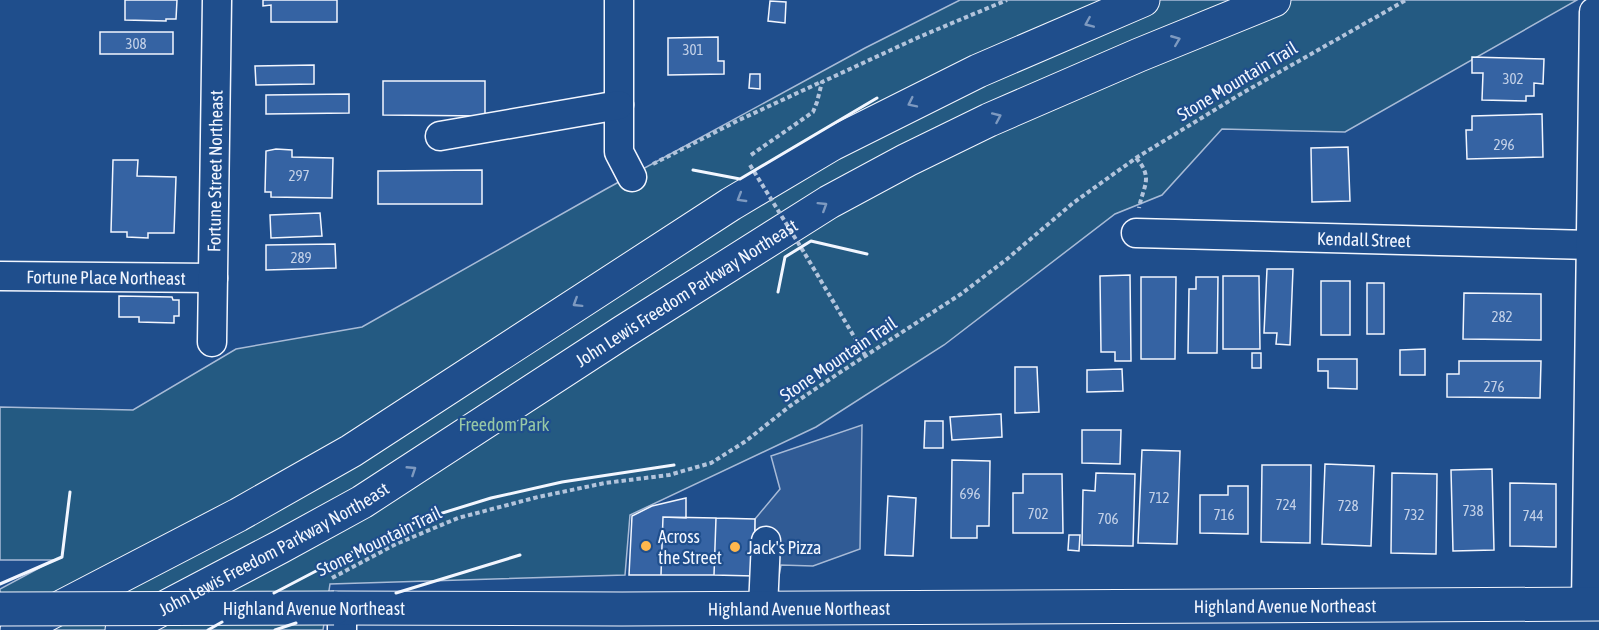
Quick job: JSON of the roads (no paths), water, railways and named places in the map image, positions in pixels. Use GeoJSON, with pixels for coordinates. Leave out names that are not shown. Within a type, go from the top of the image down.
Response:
{"type":"FeatureCollection","features":[{"type":"Feature","properties":{"kind":"main road"},"geometry":{"type":"LineString","coordinates":[[17,630],[238,515],[351,451],[731,204],[832,144],[978,71],[1143,0]]}},
{"type":"Feature","properties":{"kind":"main road","name":"John Lewis Freedom Parkway Northeast"},"geometry":{"type":"LineString","coordinates":[[122,630],[362,502],[623,332],[839,196],[989,120],[1138,55],[1274,0]]}},
{"type":"Feature","properties":{"kind":"main road","name":"Highland Avenue Northeast"},"geometry":{"type":"LineString","coordinates":[[0,609],[337,606],[609,619],[764,608],[1592,605]]}},
{"type":"Feature","properties":{"kind":"street","name":"Fortune Street Northeast"},"geometry":{"type":"LineString","coordinates":[[212,342],[217,0]]}},
{"type":"Feature","properties":{"kind":"street"},"geometry":{"type":"LineString","coordinates":[[619,0],[619,152],[632,177]]}},
{"type":"Feature","properties":{"kind":"street"},"geometry":{"type":"LineString","coordinates":[[1592,605],[1590,245],[1594,12],[1599,10]]}},
{"type":"Feature","properties":{"kind":"street"},"geometry":{"type":"LineString","coordinates":[[440,136],[619,105]]}},
{"type":"Feature","properties":{"kind":"street","name":"Kendall Street"},"geometry":{"type":"LineString","coordinates":[[1136,233],[1590,245]]}},
{"type":"Feature","properties":{"kind":"street","name":"Fortune Place Northeast"},"geometry":{"type":"LineString","coordinates":[[0,276],[47,283],[213,278]]}},
{"type":"Feature","properties":{"kind":"street"},"geometry":{"type":"LineString","coordinates":[[764,608],[766,542]]}},
{"type":"Feature","properties":{"kind":"place","name":"Across the Street"},"geometry":{"type":"Point","coordinates":[646,546]}},
{"type":"Feature","properties":{"kind":"place","name":"Jack's Pizza"},"geometry":{"type":"Point","coordinates":[735,547]}},
{"type":"Feature","properties":{"kind":"park label","name":"Freedom Park"},"geometry":{"type":"Point","coordinates":[504,424]}}]}
